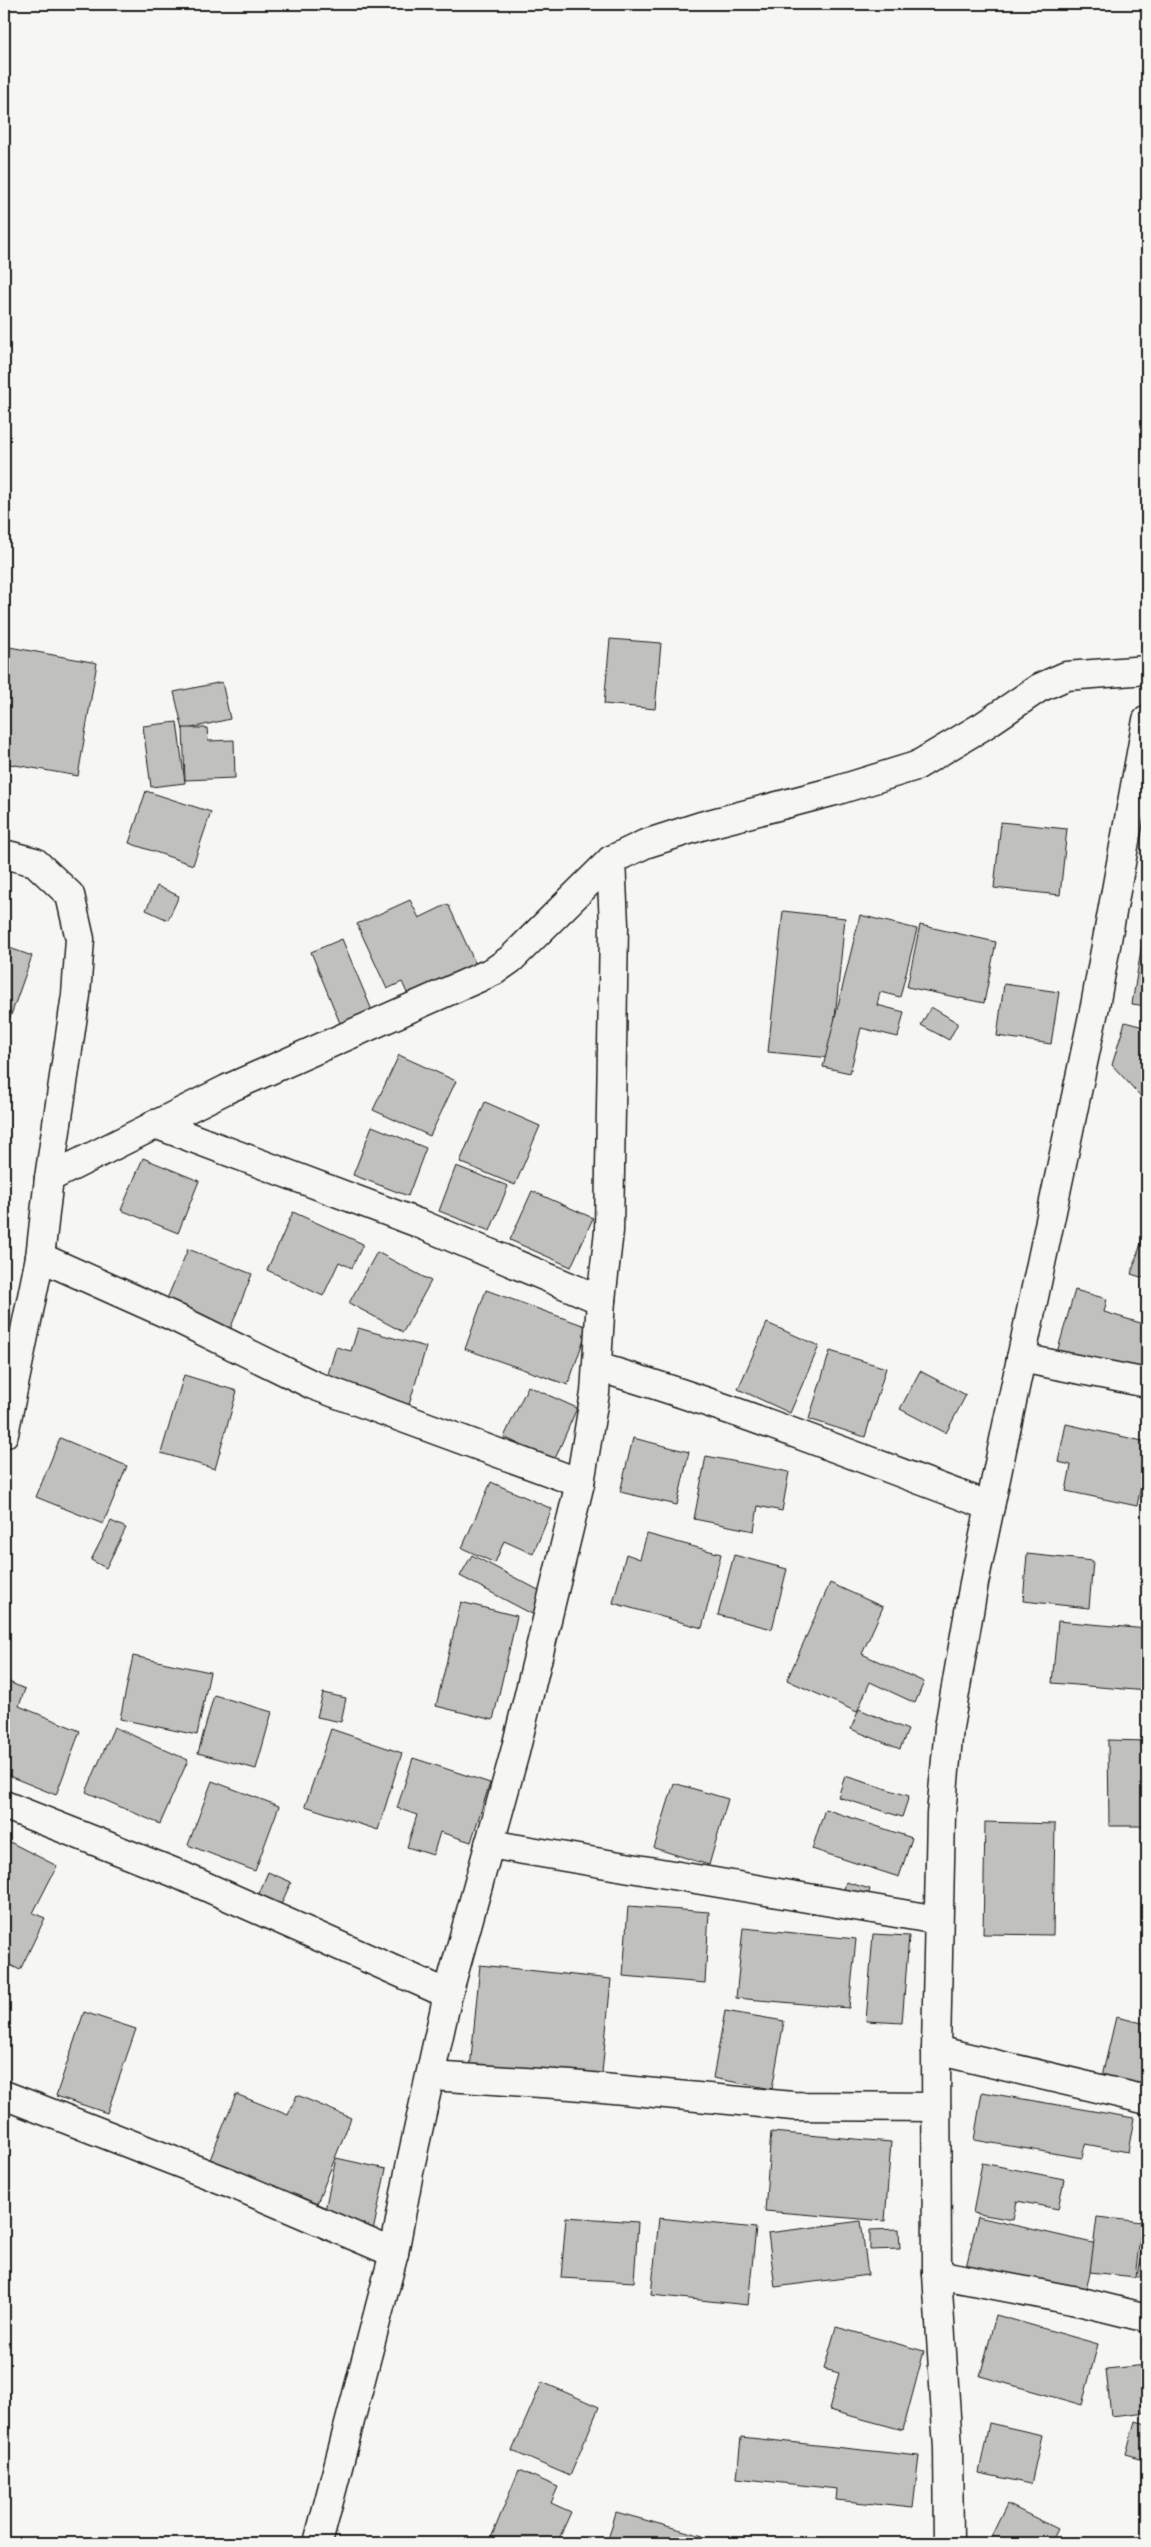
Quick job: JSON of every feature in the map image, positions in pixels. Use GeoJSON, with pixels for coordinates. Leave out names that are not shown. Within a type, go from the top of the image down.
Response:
{"type":"FeatureCollection","features":[{"type":"Feature","properties":{"kind":"street"},"geometry":{"type":"LineString","coordinates":[[49,1178],[227,1089],[494,972],[511,959],[611,860],[644,844],[701,826],[835,792],[916,766],[983,726],[1039,688],[1066,676],[1147,670]]}},
{"type":"Feature","properties":{"kind":"street"},"geometry":{"type":"LineString","coordinates":[[949,2543],[948,2448],[937,2274],[936,2050],[941,1814],[949,1727],[990,1506],[1095,1006],[1145,735]]}},
{"type":"Feature","properties":{"kind":"street"},"geometry":{"type":"LineString","coordinates":[[4,854],[35,862],[70,895],[80,939],[76,995],[49,1178],[40,1258],[4,1434]]}},
{"type":"Feature","properties":{"kind":"street"},"geometry":{"type":"LineString","coordinates":[[318,2543],[394,2253],[448,1994],[515,1752],[580,1484],[597,1368],[612,1174],[614,925],[611,860]]}},
{"type":"Feature","properties":{"kind":"street"},"geometry":{"type":"LineString","coordinates":[[155,1124],[418,1223],[601,1300]]}},
{"type":"Feature","properties":{"kind":"street"},"geometry":{"type":"LineString","coordinates":[[40,1258],[172,1316],[313,1385],[580,1484]]}},
{"type":"Feature","properties":{"kind":"street"},"geometry":{"type":"LineString","coordinates":[[1021,1358],[1147,1383]]}},
{"type":"Feature","properties":{"kind":"street"},"geometry":{"type":"LineString","coordinates":[[597,1368],[677,1391],[772,1423],[990,1506]]}},
{"type":"Feature","properties":{"kind":"street"},"geometry":{"type":"LineString","coordinates":[[4,1805],[173,1872],[448,1994]]}},
{"type":"Feature","properties":{"kind":"street"},"geometry":{"type":"LineString","coordinates":[[489,1844],[938,1920]]}},
{"type":"Feature","properties":{"kind":"street"},"geometry":{"type":"LineString","coordinates":[[936,2050],[1147,2100]]}},
{"type":"Feature","properties":{"kind":"street"},"geometry":{"type":"LineString","coordinates":[[431,2076],[571,2085],[793,2106],[936,2107]]}},
{"type":"Feature","properties":{"kind":"street"},"geometry":{"type":"LineString","coordinates":[[4,2095],[228,2182],[394,2253]]}},
{"type":"Feature","properties":{"kind":"street"},"geometry":{"type":"LineString","coordinates":[[937,2274],[1082,2302],[1147,2318]]}},
{"type":"Feature","properties":{"kind":"building"},"geometry":{"type":"Polygon","coordinates":[[[610,639],[661,643],[655,709],[604,704],[610,639]]]}},
{"type":"Feature","properties":{"kind":"building"},"geometry":{"type":"Polygon","coordinates":[[[4,646],[97,663],[78,776],[4,763],[4,646]]]}},
{"type":"Feature","properties":{"kind":"building"},"geometry":{"type":"Polygon","coordinates":[[[222,682],[230,719],[183,730],[174,692],[222,682]]]}},
{"type":"Feature","properties":{"kind":"building"},"geometry":{"type":"Polygon","coordinates":[[[177,722],[185,783],[151,787],[143,726],[177,722]]]}},
{"type":"Feature","properties":{"kind":"building"},"geometry":{"type":"Polygon","coordinates":[[[183,728],[207,728],[208,741],[234,740],[235,778],[185,780],[183,728]]]}},
{"type":"Feature","properties":{"kind":"building"},"geometry":{"type":"Polygon","coordinates":[[[146,791],[211,812],[193,865],[129,843],[146,791]]]}},
{"type":"Feature","properties":{"kind":"building"},"geometry":{"type":"Polygon","coordinates":[[[1001,822],[1067,829],[1060,895],[994,888],[1001,822]]]}},
{"type":"Feature","properties":{"kind":"building"},"geometry":{"type":"Polygon","coordinates":[[[157,886],[179,896],[168,920],[146,910],[157,886]]]}},
{"type":"Feature","properties":{"kind":"building"},"geometry":{"type":"Polygon","coordinates":[[[410,900],[419,918],[448,904],[481,976],[413,1006],[402,982],[387,989],[357,924],[410,900]]]}},
{"type":"Feature","properties":{"kind":"building"},"geometry":{"type":"Polygon","coordinates":[[[783,911],[845,918],[831,1058],[768,1052],[783,911]]]}},
{"type":"Feature","properties":{"kind":"building"},"geometry":{"type":"Polygon","coordinates":[[[860,915],[917,929],[900,997],[880,992],[877,1005],[904,1012],[898,1037],[861,1028],[850,1073],[823,1067],[860,915]]]}},
{"type":"Feature","properties":{"kind":"building"},"geometry":{"type":"Polygon","coordinates":[[[920,925],[996,942],[984,1003],[907,987],[920,925]]]}},
{"type":"Feature","properties":{"kind":"building"},"geometry":{"type":"Polygon","coordinates":[[[1144,932],[1147,932],[1147,1006],[1132,1004],[1144,932]]]}},
{"type":"Feature","properties":{"kind":"building"},"geometry":{"type":"Polygon","coordinates":[[[342,939],[376,1020],[344,1033],[311,952],[342,939]]]}},
{"type":"Feature","properties":{"kind":"building"},"geometry":{"type":"Polygon","coordinates":[[[4,946],[32,956],[5,1032],[4,1031],[4,946]]]}},
{"type":"Feature","properties":{"kind":"building"},"geometry":{"type":"Polygon","coordinates":[[[1004,984],[1059,992],[1051,1044],[997,1036],[1004,984]]]}},
{"type":"Feature","properties":{"kind":"building"},"geometry":{"type":"Polygon","coordinates":[[[931,1007],[958,1023],[949,1040],[921,1025],[931,1007]]]}},
{"type":"Feature","properties":{"kind":"building"},"geometry":{"type":"Polygon","coordinates":[[[1125,1022],[1147,1028],[1147,1103],[1112,1065],[1125,1022]]]}},
{"type":"Feature","properties":{"kind":"building"},"geometry":{"type":"Polygon","coordinates":[[[399,1055],[456,1081],[430,1136],[373,1110],[399,1055]]]}},
{"type":"Feature","properties":{"kind":"building"},"geometry":{"type":"Polygon","coordinates":[[[485,1102],[540,1126],[515,1185],[460,1162],[485,1102]]]}},
{"type":"Feature","properties":{"kind":"building"},"geometry":{"type":"Polygon","coordinates":[[[372,1126],[426,1148],[408,1196],[353,1175],[372,1126]]]}},
{"type":"Feature","properties":{"kind":"building"},"geometry":{"type":"Polygon","coordinates":[[[143,1158],[199,1181],[178,1233],[121,1210],[143,1158]]]}},
{"type":"Feature","properties":{"kind":"building"},"geometry":{"type":"Polygon","coordinates":[[[456,1166],[508,1186],[490,1231],[439,1211],[456,1166]]]}},
{"type":"Feature","properties":{"kind":"building"},"geometry":{"type":"Polygon","coordinates":[[[532,1191],[593,1218],[571,1267],[510,1240],[532,1191]]]}},
{"type":"Feature","properties":{"kind":"building"},"geometry":{"type":"Polygon","coordinates":[[[293,1212],[363,1244],[352,1268],[339,1262],[323,1296],[267,1270],[293,1212]]]}},
{"type":"Feature","properties":{"kind":"building"},"geometry":{"type":"Polygon","coordinates":[[[1147,1225],[1147,1279],[1131,1274],[1147,1225]]]}},
{"type":"Feature","properties":{"kind":"building"},"geometry":{"type":"Polygon","coordinates":[[[188,1249],[252,1274],[229,1332],[164,1306],[188,1249]]]}},
{"type":"Feature","properties":{"kind":"building"},"geometry":{"type":"Polygon","coordinates":[[[377,1252],[431,1281],[403,1332],[349,1303],[377,1252]]]}},
{"type":"Feature","properties":{"kind":"building"},"geometry":{"type":"Polygon","coordinates":[[[486,1290],[588,1327],[568,1385],[465,1349],[486,1290]]]}},
{"type":"Feature","properties":{"kind":"building"},"geometry":{"type":"Polygon","coordinates":[[[1075,1290],[1107,1299],[1104,1312],[1147,1325],[1147,1381],[1056,1356],[1075,1290]]]}},
{"type":"Feature","properties":{"kind":"building"},"geometry":{"type":"Polygon","coordinates":[[[767,1323],[819,1346],[790,1413],[738,1389],[767,1323]]]}},
{"type":"Feature","properties":{"kind":"building"},"geometry":{"type":"Polygon","coordinates":[[[358,1328],[426,1347],[409,1405],[326,1381],[336,1347],[351,1351],[358,1328]]]}},
{"type":"Feature","properties":{"kind":"building"},"geometry":{"type":"Polygon","coordinates":[[[830,1351],[886,1368],[865,1437],[809,1419],[830,1351]]]}},
{"type":"Feature","properties":{"kind":"building"},"geometry":{"type":"Polygon","coordinates":[[[920,1371],[966,1395],[946,1433],[900,1409],[920,1371]]]}},
{"type":"Feature","properties":{"kind":"building"},"geometry":{"type":"Polygon","coordinates":[[[184,1375],[237,1391],[215,1469],[161,1453],[184,1375]]]}},
{"type":"Feature","properties":{"kind":"building"},"geometry":{"type":"Polygon","coordinates":[[[528,1386],[577,1408],[554,1461],[504,1437],[528,1386]]]}},
{"type":"Feature","properties":{"kind":"building"},"geometry":{"type":"Polygon","coordinates":[[[1066,1424],[1147,1442],[1147,1456],[1137,1506],[1066,1491],[1071,1465],[1058,1462],[1066,1424]]]}},
{"type":"Feature","properties":{"kind":"building"},"geometry":{"type":"Polygon","coordinates":[[[60,1438],[127,1466],[103,1524],[36,1497],[60,1438]]]}},
{"type":"Feature","properties":{"kind":"building"},"geometry":{"type":"Polygon","coordinates":[[[633,1438],[689,1452],[677,1505],[620,1492],[633,1438]]]}},
{"type":"Feature","properties":{"kind":"building"},"geometry":{"type":"Polygon","coordinates":[[[706,1456],[789,1472],[782,1511],[758,1506],[754,1531],[694,1519],[706,1456]]]}},
{"type":"Feature","properties":{"kind":"building"},"geometry":{"type":"Polygon","coordinates":[[[491,1482],[552,1509],[533,1554],[504,1541],[495,1563],[462,1548],[491,1482]]]}},
{"type":"Feature","properties":{"kind":"building"},"geometry":{"type":"Polygon","coordinates":[[[111,1521],[126,1528],[106,1568],[91,1560],[111,1521]]]}},
{"type":"Feature","properties":{"kind":"building"},"geometry":{"type":"Polygon","coordinates":[[[647,1534],[721,1554],[702,1628],[613,1603],[626,1554],[640,1559],[647,1534]]]}},
{"type":"Feature","properties":{"kind":"building"},"geometry":{"type":"Polygon","coordinates":[[[1027,1554],[1093,1561],[1089,1608],[1023,1601],[1027,1554]]]}},
{"type":"Feature","properties":{"kind":"building"},"geometry":{"type":"Polygon","coordinates":[[[472,1555],[544,1593],[532,1614],[460,1576],[472,1555]]]}},
{"type":"Feature","properties":{"kind":"building"},"geometry":{"type":"Polygon","coordinates":[[[734,1555],[787,1569],[772,1629],[718,1615],[734,1555]]]}},
{"type":"Feature","properties":{"kind":"building"},"geometry":{"type":"Polygon","coordinates":[[[830,1583],[883,1607],[862,1654],[924,1682],[915,1703],[870,1682],[857,1712],[787,1680],[830,1583]]]}},
{"type":"Feature","properties":{"kind":"building"},"geometry":{"type":"Polygon","coordinates":[[[461,1602],[517,1616],[493,1720],[436,1706],[461,1602]]]}},
{"type":"Feature","properties":{"kind":"building"},"geometry":{"type":"Polygon","coordinates":[[[1058,1621],[1147,1629],[1147,1691],[1052,1683],[1058,1621]]]}},
{"type":"Feature","properties":{"kind":"building"},"geometry":{"type":"Polygon","coordinates":[[[133,1656],[210,1672],[197,1735],[120,1719],[133,1656]]]}},
{"type":"Feature","properties":{"kind":"building"},"geometry":{"type":"Polygon","coordinates":[[[4,1680],[25,1689],[19,1706],[80,1731],[56,1795],[4,1774],[4,1680]]]}},
{"type":"Feature","properties":{"kind":"building"},"geometry":{"type":"Polygon","coordinates":[[[323,1693],[346,1698],[341,1722],[317,1717],[323,1693]]]}},
{"type":"Feature","properties":{"kind":"building"},"geometry":{"type":"Polygon","coordinates":[[[214,1695],[272,1712],[256,1769],[198,1753],[214,1695]]]}},
{"type":"Feature","properties":{"kind":"building"},"geometry":{"type":"Polygon","coordinates":[[[859,1709],[908,1730],[900,1749],[851,1729],[859,1709]]]}},
{"type":"Feature","properties":{"kind":"building"},"geometry":{"type":"Polygon","coordinates":[[[114,1727],[188,1760],[160,1824],[86,1792],[114,1727]]]}},
{"type":"Feature","properties":{"kind":"building"},"geometry":{"type":"Polygon","coordinates":[[[331,1729],[402,1753],[378,1830],[305,1806],[331,1729]]]}},
{"type":"Feature","properties":{"kind":"building"},"geometry":{"type":"Polygon","coordinates":[[[1108,1740],[1147,1741],[1147,1826],[1109,1826],[1108,1740]]]}},
{"type":"Feature","properties":{"kind":"building"},"geometry":{"type":"Polygon","coordinates":[[[413,1758],[490,1783],[471,1842],[440,1832],[433,1855],[407,1847],[417,1815],[397,1808],[413,1758]]]}},
{"type":"Feature","properties":{"kind":"building"},"geometry":{"type":"Polygon","coordinates":[[[845,1776],[909,1796],[902,1817],[838,1797],[845,1776]]]}},
{"type":"Feature","properties":{"kind":"building"},"geometry":{"type":"Polygon","coordinates":[[[212,1781],[279,1806],[255,1871],[188,1845],[212,1781]]]}},
{"type":"Feature","properties":{"kind":"building"},"geometry":{"type":"Polygon","coordinates":[[[674,1783],[728,1799],[709,1865],[654,1848],[674,1783]]]}},
{"type":"Feature","properties":{"kind":"building"},"geometry":{"type":"Polygon","coordinates":[[[825,1809],[912,1838],[899,1877],[812,1849],[825,1809]]]}},
{"type":"Feature","properties":{"kind":"building"},"geometry":{"type":"Polygon","coordinates":[[[985,1822],[1055,1824],[1053,1935],[983,1934],[985,1822]]]}},
{"type":"Feature","properties":{"kind":"building"},"geometry":{"type":"Polygon","coordinates":[[[4,1839],[57,1866],[33,1913],[45,1918],[20,1970],[4,1962],[4,1839]]]}},
{"type":"Feature","properties":{"kind":"building"},"geometry":{"type":"Polygon","coordinates":[[[268,1872],[291,1882],[275,1918],[253,1908],[268,1872]]]}},
{"type":"Feature","properties":{"kind":"building"},"geometry":{"type":"Polygon","coordinates":[[[846,1882],[870,1889],[864,1910],[840,1903],[846,1882]]]}},
{"type":"Feature","properties":{"kind":"building"},"geometry":{"type":"Polygon","coordinates":[[[628,1906],[709,1912],[705,1983],[623,1976],[628,1906]]]}},
{"type":"Feature","properties":{"kind":"building"},"geometry":{"type":"Polygon","coordinates":[[[743,1928],[856,1939],[849,2008],[736,1998],[743,1928]]]}},
{"type":"Feature","properties":{"kind":"building"},"geometry":{"type":"Polygon","coordinates":[[[873,1934],[909,1936],[902,2023],[866,2021],[873,1934]]]}},
{"type":"Feature","properties":{"kind":"building"},"geometry":{"type":"Polygon","coordinates":[[[480,1965],[611,1979],[600,2094],[469,2080],[480,1965]]]}},
{"type":"Feature","properties":{"kind":"building"},"geometry":{"type":"Polygon","coordinates":[[[725,2011],[784,2021],[772,2089],[713,2078],[725,2011]]]}},
{"type":"Feature","properties":{"kind":"building"},"geometry":{"type":"Polygon","coordinates":[[[84,2012],[136,2029],[107,2113],[56,2096],[84,2012]]]}},
{"type":"Feature","properties":{"kind":"building"},"geometry":{"type":"Polygon","coordinates":[[[1116,2017],[1147,2024],[1147,2096],[1100,2085],[1116,2017]]]}},
{"type":"Feature","properties":{"kind":"building"},"geometry":{"type":"Polygon","coordinates":[[[982,2092],[1134,2118],[1128,2152],[1085,2144],[1082,2158],[974,2140],[982,2092]]]}},
{"type":"Feature","properties":{"kind":"building"},"geometry":{"type":"Polygon","coordinates":[[[236,2094],[288,2115],[297,2095],[351,2118],[314,2211],[207,2167],[236,2094]]]}},
{"type":"Feature","properties":{"kind":"building"},"geometry":{"type":"Polygon","coordinates":[[[771,2132],[891,2142],[885,2221],[765,2211],[771,2132]]]}},
{"type":"Feature","properties":{"kind":"building"},"geometry":{"type":"Polygon","coordinates":[[[336,2158],[386,2169],[372,2236],[322,2224],[336,2158]]]}},
{"type":"Feature","properties":{"kind":"building"},"geometry":{"type":"Polygon","coordinates":[[[982,2163],[1064,2179],[1058,2209],[1017,2201],[1013,2220],[973,2213],[982,2163]]]}},
{"type":"Feature","properties":{"kind":"building"},"geometry":{"type":"Polygon","coordinates":[[[566,2217],[638,2222],[634,2282],[561,2278],[566,2217]]]}},
{"type":"Feature","properties":{"kind":"building"},"geometry":{"type":"Polygon","coordinates":[[[978,2217],[1097,2244],[1085,2294],[966,2267],[978,2217]]]}},
{"type":"Feature","properties":{"kind":"building"},"geometry":{"type":"Polygon","coordinates":[[[1097,2217],[1142,2222],[1135,2277],[1090,2272],[1097,2217]]]}},
{"type":"Feature","properties":{"kind":"building"},"geometry":{"type":"Polygon","coordinates":[[[659,2218],[756,2228],[748,2305],[651,2295],[659,2218]]]}},
{"type":"Feature","properties":{"kind":"building"},"geometry":{"type":"Polygon","coordinates":[[[861,2221],[868,2275],[775,2287],[768,2233],[861,2221]]]}},
{"type":"Feature","properties":{"kind":"building"},"geometry":{"type":"Polygon","coordinates":[[[1147,2221],[1147,2278],[1137,2276],[1147,2221]]]}},
{"type":"Feature","properties":{"kind":"building"},"geometry":{"type":"Polygon","coordinates":[[[899,2229],[900,2249],[870,2250],[870,2230],[899,2229]]]}},
{"type":"Feature","properties":{"kind":"building"},"geometry":{"type":"Polygon","coordinates":[[[996,2315],[1098,2344],[1082,2405],[980,2376],[996,2315]]]}},
{"type":"Feature","properties":{"kind":"building"},"geometry":{"type":"Polygon","coordinates":[[[836,2327],[924,2351],[903,2430],[829,2410],[839,2373],[824,2369],[836,2327]]]}},
{"type":"Feature","properties":{"kind":"building"},"geometry":{"type":"Polygon","coordinates":[[[1147,2365],[1147,2412],[1111,2416],[1106,2369],[1147,2365]]]}},
{"type":"Feature","properties":{"kind":"building"},"geometry":{"type":"Polygon","coordinates":[[[542,2382],[599,2407],[570,2476],[512,2451],[542,2382]]]}},
{"type":"Feature","properties":{"kind":"building"},"geometry":{"type":"Polygon","coordinates":[[[1135,2421],[1147,2424],[1147,2460],[1126,2454],[1135,2421]]]}},
{"type":"Feature","properties":{"kind":"building"},"geometry":{"type":"Polygon","coordinates":[[[989,2423],[1042,2435],[1031,2484],[979,2473],[989,2423]]]}},
{"type":"Feature","properties":{"kind":"building"},"geometry":{"type":"Polygon","coordinates":[[[741,2437],[919,2456],[913,2508],[836,2500],[837,2489],[737,2478],[741,2437]]]}},
{"type":"Feature","properties":{"kind":"building"},"geometry":{"type":"Polygon","coordinates":[[[519,2470],[558,2487],[551,2503],[571,2512],[557,2543],[489,2543],[519,2470]]]}},
{"type":"Feature","properties":{"kind":"building"},"geometry":{"type":"Polygon","coordinates":[[[1007,2504],[1058,2529],[1051,2543],[988,2543],[1007,2504]]]}},
{"type":"Feature","properties":{"kind":"building"},"geometry":{"type":"Polygon","coordinates":[[[616,2512],[703,2536],[701,2543],[607,2543],[616,2512]]]}}]}
